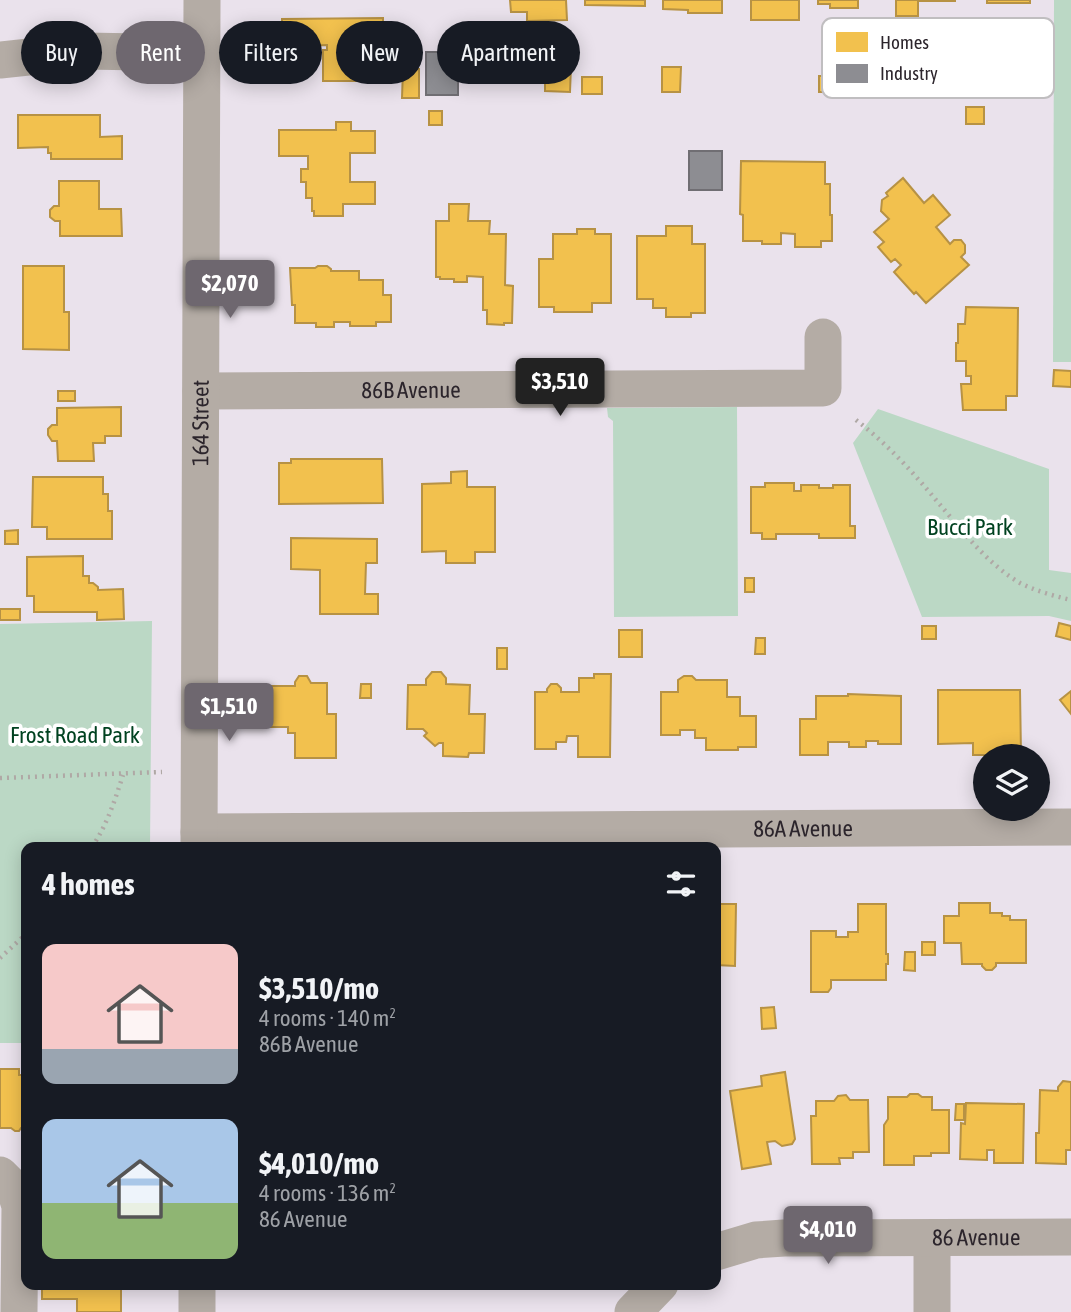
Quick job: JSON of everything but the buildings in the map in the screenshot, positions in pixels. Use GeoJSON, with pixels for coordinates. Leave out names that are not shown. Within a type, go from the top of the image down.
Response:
{"type":"FeatureCollection","features":[{"type":"Feature","properties":{"kind":"street","name":"164 Street"},"geometry":{"type":"LineString","coordinates":[[202,0],[202,21]]}},
{"type":"Feature","properties":{"kind":"street"},"geometry":{"type":"LineString","coordinates":[[0,60],[84,51],[116,52]]}},
{"type":"Feature","properties":{"kind":"street","name":"164 Street"},"geometry":{"type":"LineString","coordinates":[[199,839],[202,84]]}},
{"type":"Feature","properties":{"kind":"street","name":"86B Avenue"},"geometry":{"type":"LineString","coordinates":[[201,391],[823,388],[823,337]]}},
{"type":"Feature","properties":{"kind":"street","name":"86A Avenue"},"geometry":{"type":"LineString","coordinates":[[199,839],[1071,827]]}},
{"type":"Feature","properties":{"kind":"street"},"geometry":{"type":"LineString","coordinates":[[0,1175],[15,1190],[20,1206],[19,1312]]}},
{"type":"Feature","properties":{"kind":"street","name":"86 Avenue"},"geometry":{"type":"LineString","coordinates":[[721,1250],[774,1238],[1071,1237]]}},
{"type":"Feature","properties":{"kind":"street"},"geometry":{"type":"LineString","coordinates":[[932,1238],[932,1312]]}},
{"type":"Feature","properties":{"kind":"street"},"geometry":{"type":"LineString","coordinates":[[197,1290],[197,1312]]}},
{"type":"Feature","properties":{"kind":"path"},"geometry":{"type":"LineString","coordinates":[[856,420],[908,468],[955,524],[997,566],[1020,583],[1071,600]]}},
{"type":"Feature","properties":{"kind":"path"},"geometry":{"type":"LineString","coordinates":[[0,778],[162,772]]}},
{"type":"Feature","properties":{"kind":"path"},"geometry":{"type":"LineString","coordinates":[[95,842],[114,806],[123,775]]}},
{"type":"Feature","properties":{"kind":"path"},"geometry":{"type":"LineString","coordinates":[[0,958],[21,938]]}},
{"type":"Feature","properties":{"kind":"green space"},"geometry":{"type":"Polygon","coordinates":[[[1054,0],[1071,0],[1071,362],[1053,362],[1054,0]]]}},
{"type":"Feature","properties":{"kind":"green space"},"geometry":{"type":"Polygon","coordinates":[[[737,407],[738,616],[614,617],[613,421],[608,417],[607,408],[737,407]]]}},
{"type":"Feature","properties":{"kind":"green space","name":"Bucci Park"},"geometry":{"type":"Polygon","coordinates":[[[878,409],[1049,469],[1049,570],[1071,573],[1071,621],[1049,616],[922,617],[853,443],[878,409]]]}},
{"type":"Feature","properties":{"kind":"green space","name":"Frost Road Park"},"geometry":{"type":"Polygon","coordinates":[[[152,621],[150,842],[21,842],[21,1043],[0,1043],[0,624],[152,621]]]}}]}
